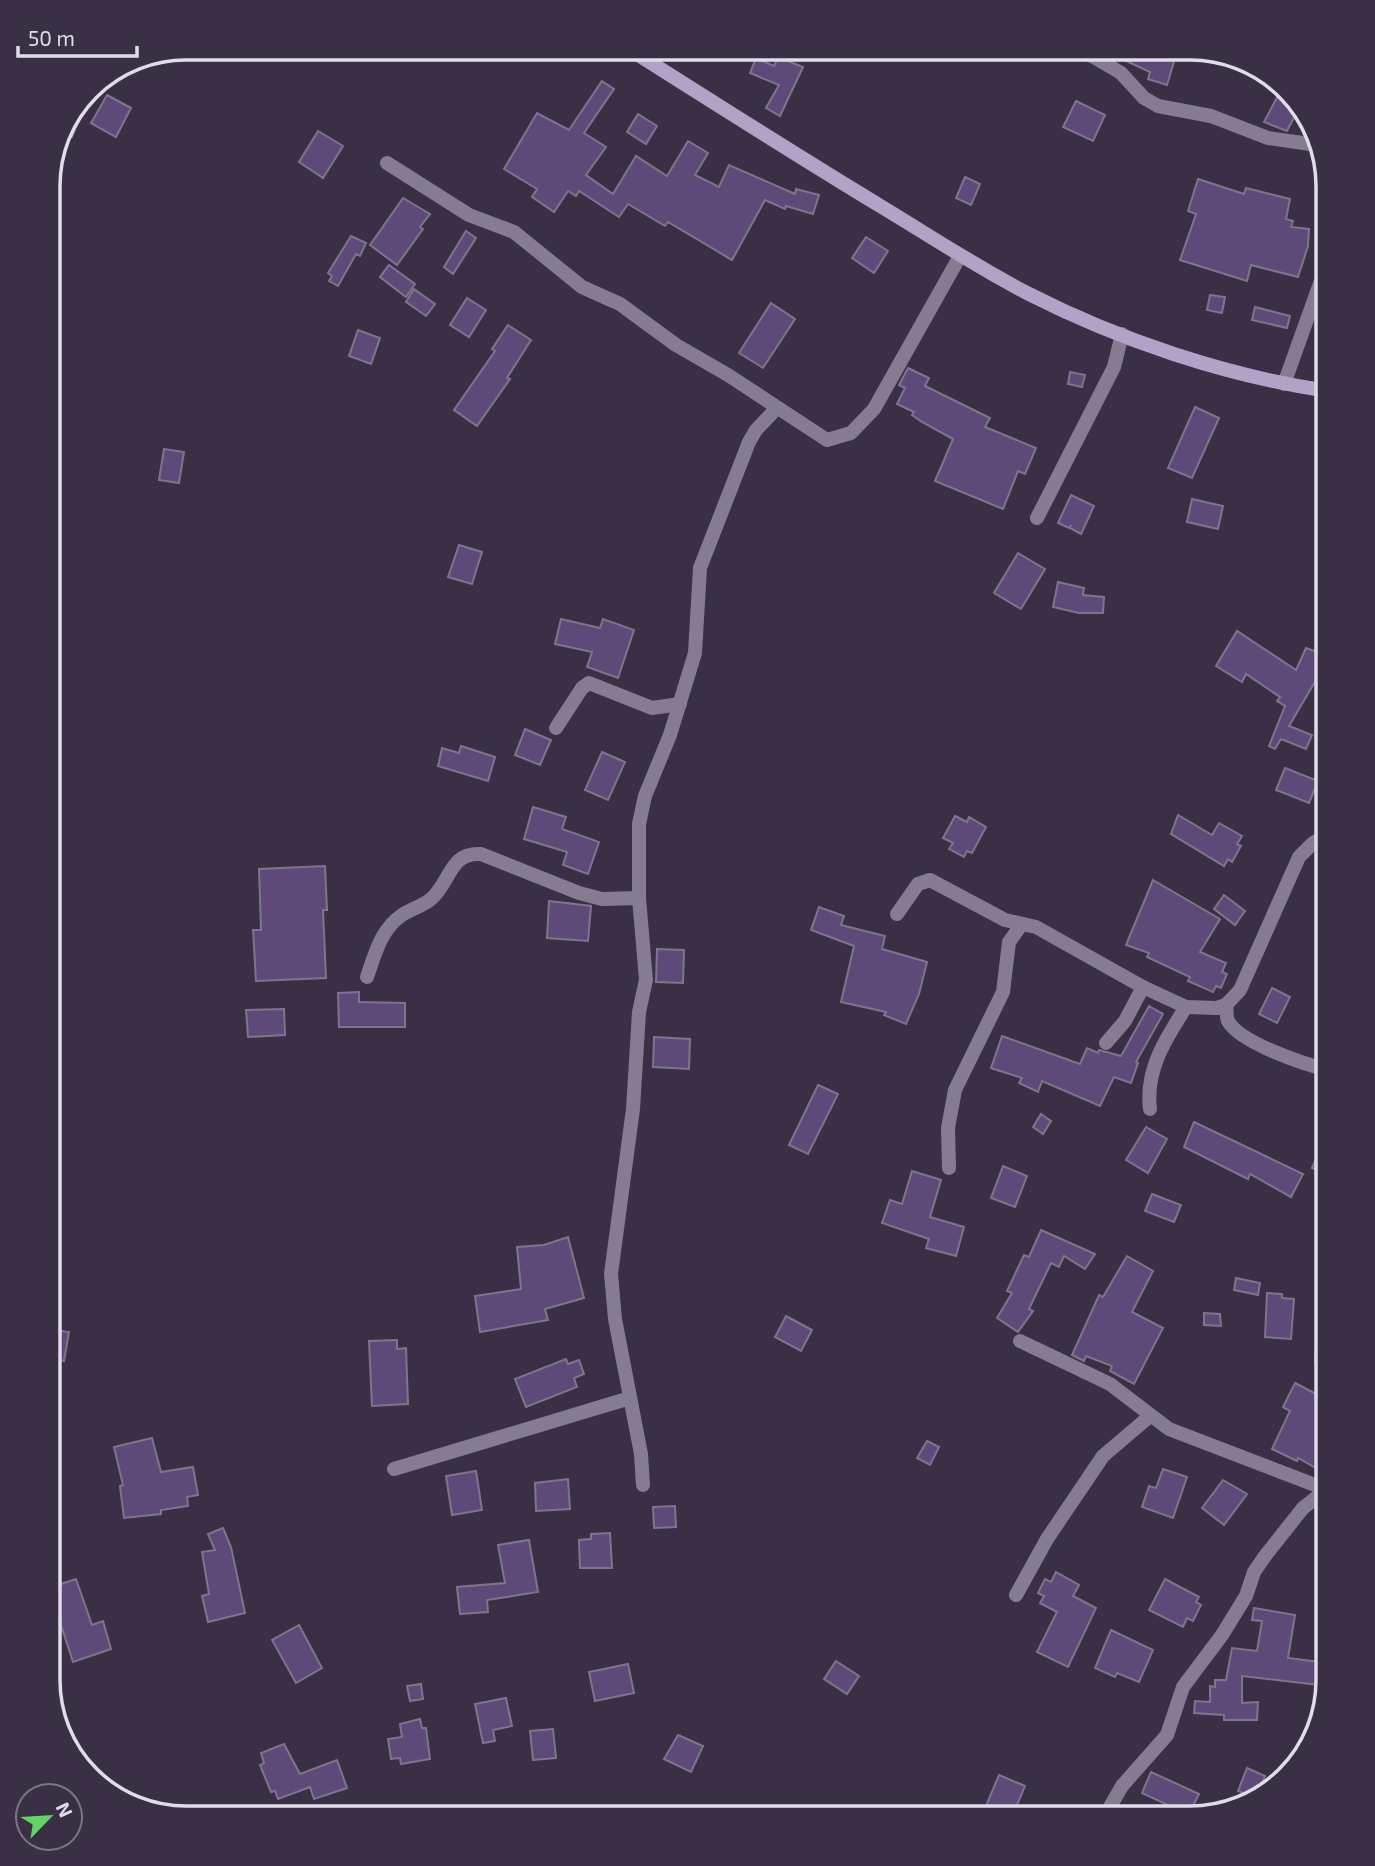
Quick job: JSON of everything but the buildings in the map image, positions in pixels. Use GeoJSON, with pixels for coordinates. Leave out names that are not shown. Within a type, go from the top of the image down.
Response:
{"type":"FeatureCollection","features":[{"type":"Feature","properties":{"kind":"main road"},"geometry":{"type":"LineString","coordinates":[[647,60],[960,256],[1029,294],[1122,334],[1284,384],[1316,389]]}},
{"type":"Feature","properties":{"kind":"street"},"geometry":{"type":"LineString","coordinates":[[1106,60],[1144,98],[1158,106],[1210,117],[1268,138],[1308,144]]}},
{"type":"Feature","properties":{"kind":"street"},"geometry":{"type":"LineString","coordinates":[[387,163],[469,215],[514,232],[582,287],[620,304],[676,345],[729,375],[827,440],[852,433],[874,409],[960,256]]}},
{"type":"Feature","properties":{"kind":"street"},"geometry":{"type":"LineString","coordinates":[[1284,384],[1316,295]]}},
{"type":"Feature","properties":{"kind":"street"},"geometry":{"type":"LineString","coordinates":[[1037,518],[1114,368],[1122,334]]}},
{"type":"Feature","properties":{"kind":"street"},"geometry":{"type":"LineString","coordinates":[[643,1485],[631,1398],[615,1319],[611,1274],[633,1109],[639,1012],[646,980],[639,898],[639,824],[645,796],[680,704],[695,653],[700,568],[707,546],[749,442],[761,424],[777,408]]}},
{"type":"Feature","properties":{"kind":"street"},"geometry":{"type":"LineString","coordinates":[[556,728],[582,688],[589,683],[652,708],[680,704]]}},
{"type":"Feature","properties":{"kind":"street"},"geometry":{"type":"LineString","coordinates":[[897,914],[918,884],[923,879],[930,880],[1005,920],[1036,926],[1143,987],[1186,1007],[1217,1008],[1226,1004],[1240,990],[1298,857],[1304,849],[1316,842]]}},
{"type":"Feature","properties":{"kind":"street"},"geometry":{"type":"LineString","coordinates":[[367,977],[384,933],[401,916],[432,899],[454,862],[471,853],[481,854],[603,899],[639,898]]}},
{"type":"Feature","properties":{"kind":"street"},"geometry":{"type":"LineString","coordinates":[[949,1168],[948,1128],[955,1090],[1003,992],[1009,942],[1022,924]]}},
{"type":"Feature","properties":{"kind":"street"},"geometry":{"type":"LineString","coordinates":[[1107,1043],[1125,1021],[1143,987]]}},
{"type":"Feature","properties":{"kind":"street"},"geometry":{"type":"LineString","coordinates":[[1226,1004],[1228,1021],[1242,1034],[1316,1067]]}},
{"type":"Feature","properties":{"kind":"street"},"geometry":{"type":"LineString","coordinates":[[1150,1109],[1148,1091],[1154,1065],[1167,1037],[1186,1007]]}},
{"type":"Feature","properties":{"kind":"street"},"geometry":{"type":"LineString","coordinates":[[1020,1341],[1110,1384],[1169,1429],[1316,1486]]}},
{"type":"Feature","properties":{"kind":"street"},"geometry":{"type":"LineString","coordinates":[[394,1469],[631,1398]]}},
{"type":"Feature","properties":{"kind":"street"},"geometry":{"type":"LineString","coordinates":[[1016,1594],[1047,1539],[1103,1456],[1150,1416]]}},
{"type":"Feature","properties":{"kind":"street"},"geometry":{"type":"LineString","coordinates":[[1111,1806],[1122,1786],[1167,1735],[1182,1687],[1222,1635],[1246,1596],[1254,1572],[1303,1508],[1316,1498]]}}]}
